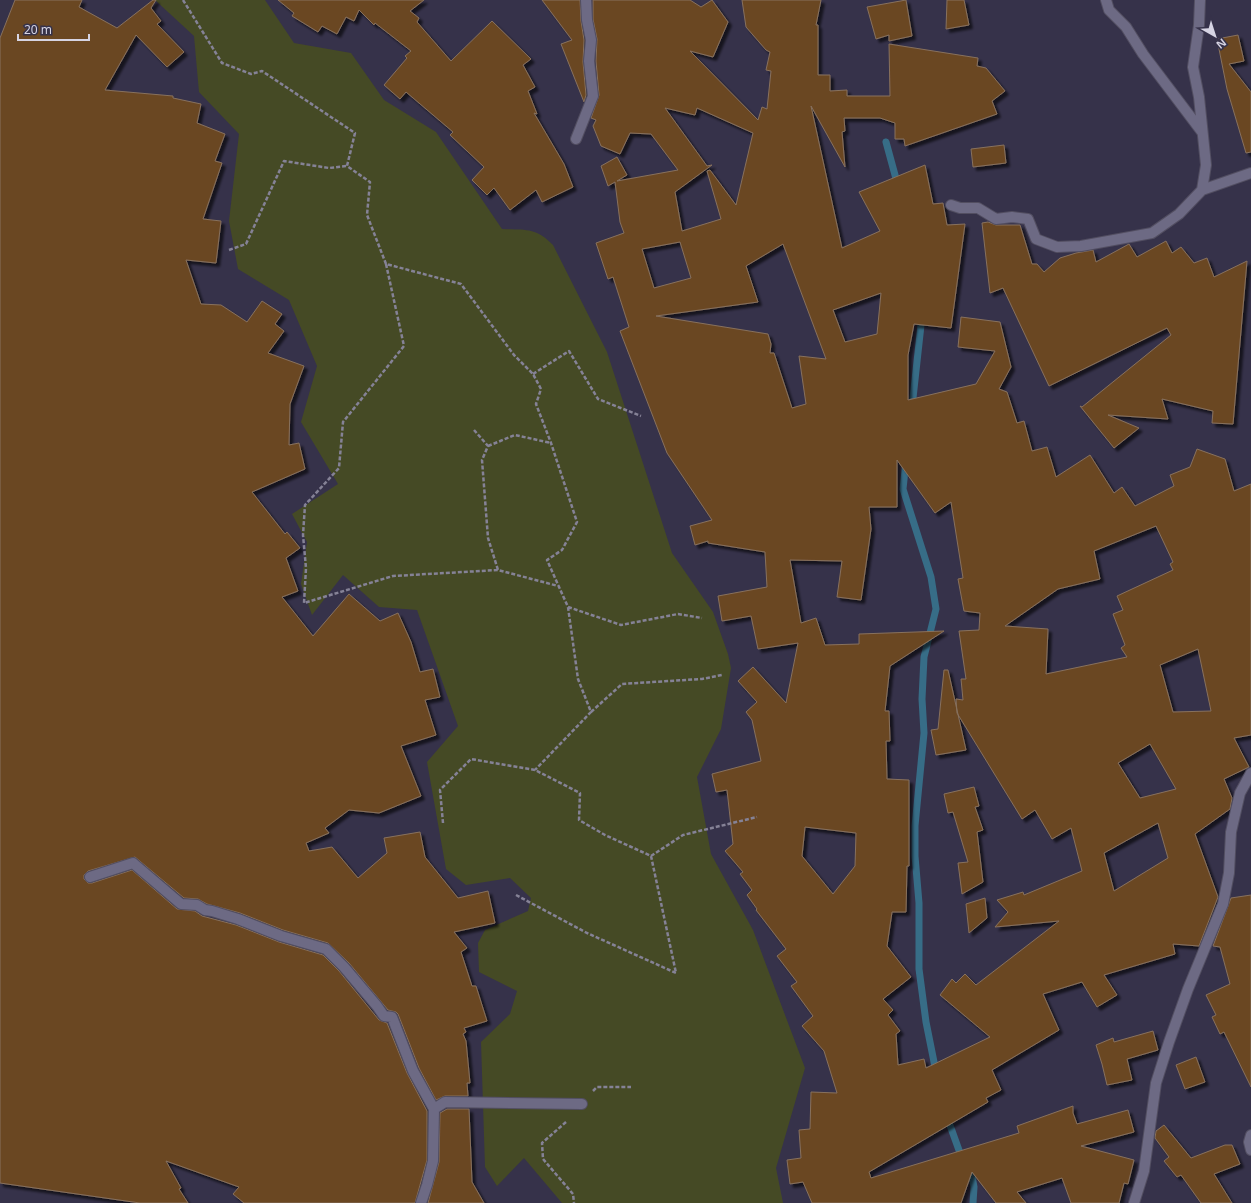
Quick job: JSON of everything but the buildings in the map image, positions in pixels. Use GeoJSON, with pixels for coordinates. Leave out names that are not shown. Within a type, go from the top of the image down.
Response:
{"type":"FeatureCollection","features":[{"type":"Feature","properties":{"kind":"street"},"geometry":{"type":"LineString","coordinates":[[576,139],[593,96],[589,61],[591,40],[587,20],[586,0]]}},
{"type":"Feature","properties":{"kind":"street"},"geometry":{"type":"LineString","coordinates":[[1106,0],[1109,10],[1126,27],[1142,54],[1202,132]]}},
{"type":"Feature","properties":{"kind":"street"},"geometry":{"type":"LineString","coordinates":[[1200,0],[1199,25],[1193,67],[1199,97],[1206,165],[1202,190]]}},
{"type":"Feature","properties":{"kind":"street"},"geometry":{"type":"LineString","coordinates":[[951,205],[960,208],[978,208],[996,219],[1012,217],[1028,219],[1036,239],[1057,247],[1081,246],[1152,233],[1179,214],[1202,190],[1251,173]]}},
{"type":"Feature","properties":{"kind":"street"},"geometry":{"type":"LineString","coordinates":[[1134,1203],[1144,1171],[1156,1083],[1185,997],[1223,904],[1228,873],[1231,832],[1240,793],[1251,773]]}},
{"type":"Feature","properties":{"kind":"street"},"geometry":{"type":"LineString","coordinates":[[90,877],[133,863],[181,904],[197,905],[205,910],[212,910],[281,936],[326,949],[344,967],[384,1016],[392,1017],[413,1071],[434,1109],[433,1161],[428,1185],[420,1203]]}},
{"type":"Feature","properties":{"kind":"street"},"geometry":{"type":"LineString","coordinates":[[434,1109],[445,1102],[582,1104]]}},
{"type":"Feature","properties":{"kind":"street"},"geometry":{"type":"LineString","coordinates":[[1251,1135],[1249,1142],[1251,1150]]}},
{"type":"Feature","properties":{"kind":"path"},"geometry":{"type":"LineString","coordinates":[[183,0],[222,63],[251,74],[262,71],[355,133],[347,166]]}},
{"type":"Feature","properties":{"kind":"path"},"geometry":{"type":"LineString","coordinates":[[229,250],[246,244],[284,161],[329,168],[347,166],[370,182],[367,216],[386,264],[404,346],[343,422],[339,468],[305,505],[303,535],[306,568],[304,604],[393,576],[498,570],[559,586]]}},
{"type":"Feature","properties":{"kind":"path"},"geometry":{"type":"LineString","coordinates":[[386,264],[461,284],[514,355],[533,374],[541,389],[536,404],[577,522],[562,550],[547,560],[568,607],[578,679],[591,712]]}},
{"type":"Feature","properties":{"kind":"path"},"geometry":{"type":"LineString","coordinates":[[533,374],[569,351],[598,399],[641,416]]}},
{"type":"Feature","properties":{"kind":"path"},"geometry":{"type":"LineString","coordinates":[[474,430],[488,446]]}},
{"type":"Feature","properties":{"kind":"path"},"geometry":{"type":"LineString","coordinates":[[498,570],[488,538],[482,460],[488,446],[515,435],[551,444]]}},
{"type":"Feature","properties":{"kind":"path"},"geometry":{"type":"LineString","coordinates":[[568,607],[621,625],[678,614],[702,618]]}},
{"type":"Feature","properties":{"kind":"path"},"geometry":{"type":"LineString","coordinates":[[536,770],[591,712],[622,684],[702,679],[722,675]]}},
{"type":"Feature","properties":{"kind":"path"},"geometry":{"type":"LineString","coordinates":[[443,823],[440,790],[471,759],[536,770],[580,793],[579,820],[605,835],[651,856]]}},
{"type":"Feature","properties":{"kind":"path"},"geometry":{"type":"LineString","coordinates":[[651,856],[683,835],[757,817]]}},
{"type":"Feature","properties":{"kind":"path"},"geometry":{"type":"LineString","coordinates":[[516,895],[587,933],[676,973],[651,856]]}},
{"type":"Feature","properties":{"kind":"path"},"geometry":{"type":"LineString","coordinates":[[574,1203],[573,1194],[543,1159],[542,1143],[560,1129],[596,1087],[631,1087]]}},
{"type":"Feature","properties":{"kind":"green space"},"geometry":{"type":"Polygon","coordinates":[[[155,0],[265,0],[294,43],[351,53],[384,100],[436,132],[502,229],[535,232],[547,239],[553,245],[607,352],[672,553],[713,612],[728,654],[731,668],[721,729],[697,777],[711,854],[753,930],[805,1068],[776,1168],[783,1203],[562,1203],[524,1158],[497,1186],[485,1167],[481,1042],[510,1014],[517,991],[479,972],[478,943],[485,930],[528,911],[531,898],[510,878],[466,885],[446,869],[427,762],[458,726],[417,610],[379,607],[343,575],[312,615],[301,584],[307,542],[292,514],[338,484],[301,422],[317,366],[289,300],[238,269],[229,221],[239,134],[199,92],[194,36],[155,0]]]}},
{"type":"Feature","properties":{"kind":"waterway"},"geometry":{"type":"LineString","coordinates":[[886,142],[898,186]]}},
{"type":"Feature","properties":{"kind":"waterway"},"geometry":{"type":"LineString","coordinates":[[912,407],[922,316]]}},
{"type":"Feature","properties":{"kind":"waterway"},"geometry":{"type":"LineString","coordinates":[[906,461],[903,489],[931,577],[936,609],[924,657],[922,699],[924,733],[915,826],[915,856],[919,903],[919,969],[926,1022],[936,1072]]}},
{"type":"Feature","properties":{"kind":"waterway"},"geometry":{"type":"LineString","coordinates":[[947,1117],[960,1153],[971,1171],[974,1187],[973,1203]]}}]}
